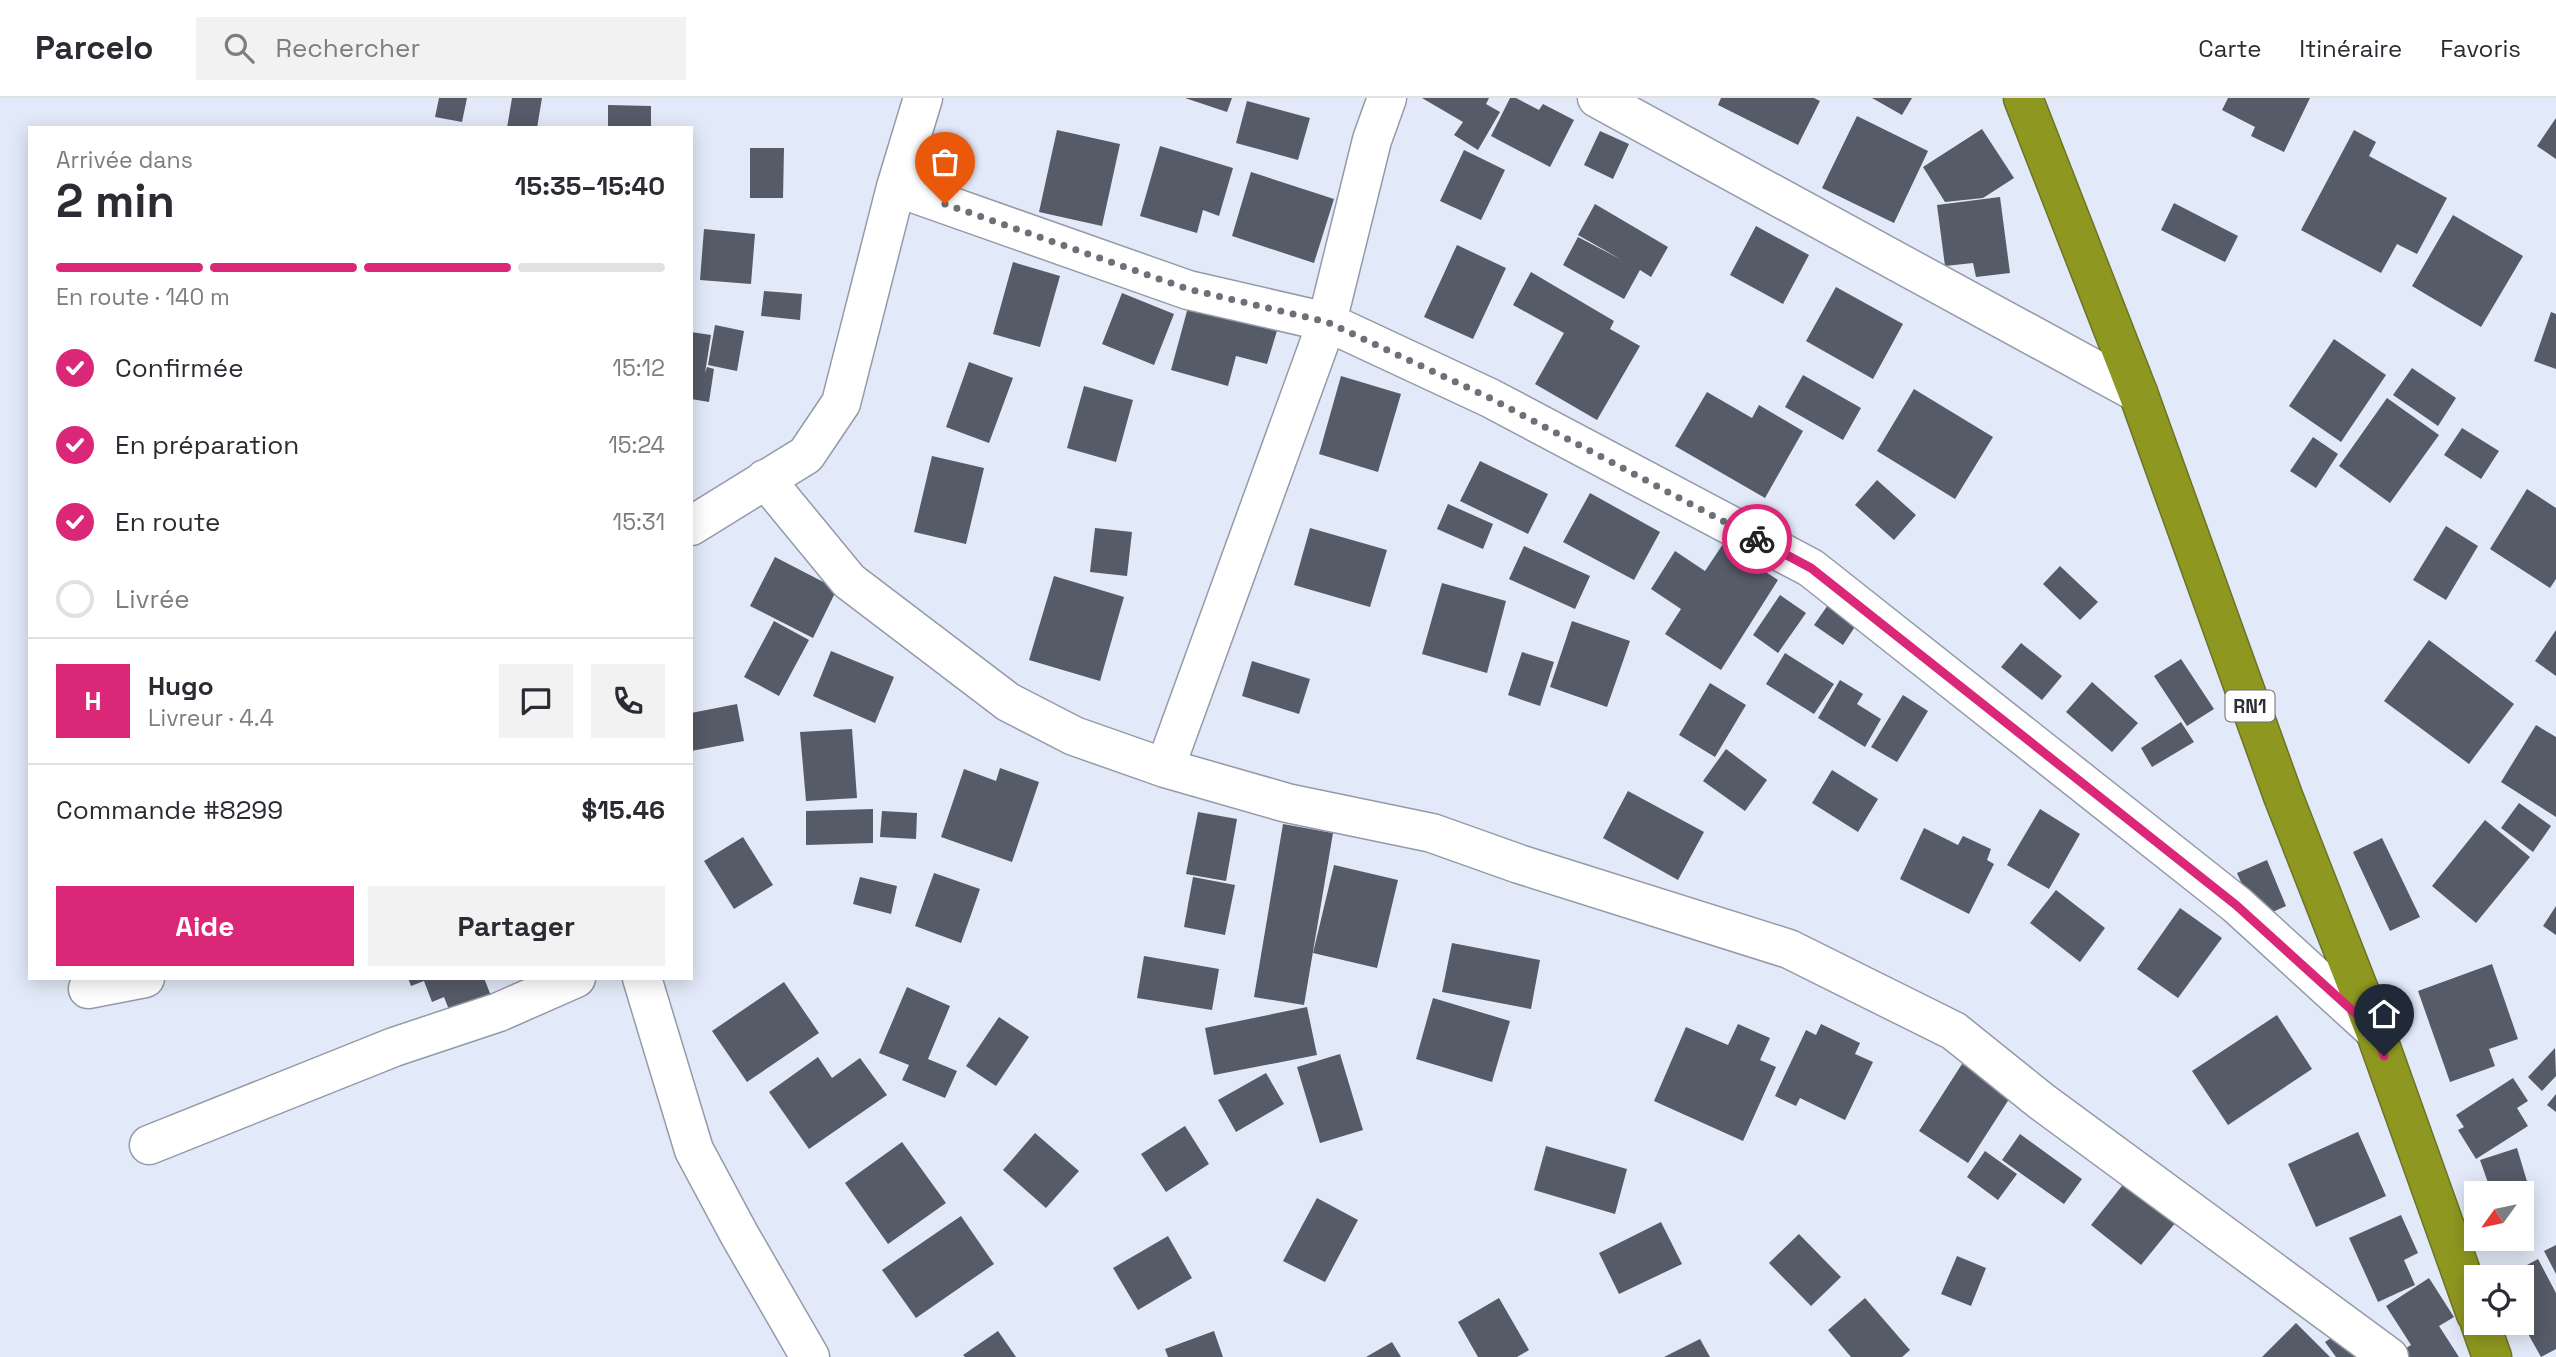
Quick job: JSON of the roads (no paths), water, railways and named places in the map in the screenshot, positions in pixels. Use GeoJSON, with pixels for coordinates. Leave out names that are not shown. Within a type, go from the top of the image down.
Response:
{"type":"FeatureCollection","features":[{"type":"Feature","properties":{"kind":"highway","name":"RN1"},"geometry":{"type":"LineString","coordinates":[[2023,98],[2138,393],[2283,796],[2375,1031],[2464,1280]]}},
{"type":"Feature","properties":{"kind":"highway"},"geometry":{"type":"LineString","coordinates":[[2484,1335],[2492,1357]]}},
{"type":"Feature","properties":{"kind":"street"},"geometry":{"type":"LineString","coordinates":[[693,525],[806,455],[841,403],[896,187],[923,98]]}},
{"type":"Feature","properties":{"kind":"street"},"geometry":{"type":"LineString","coordinates":[[1165,768],[1327,322],[1372,140],[1387,98]]}},
{"type":"Feature","properties":{"kind":"street"},"geometry":{"type":"LineString","coordinates":[[1597,98],[2138,393]]}},
{"type":"Feature","properties":{"kind":"street"},"geometry":{"type":"LineString","coordinates":[[896,187],[1188,289],[1327,322],[1490,398],[1811,568],[2236,905],[2375,1031]]}},
{"type":"Feature","properties":{"kind":"street"},"geometry":{"type":"LineString","coordinates":[[765,480],[849,581],[1008,702],[1074,736],[1165,768],[1287,803],[1432,833],[1520,864],[1789,949],[1954,1031],[2041,1101],[2389,1357]]}},
{"type":"Feature","properties":{"kind":"street"},"geometry":{"type":"LineString","coordinates":[[88,989],[135,980]]}},
{"type":"Feature","properties":{"kind":"street"},"geometry":{"type":"LineString","coordinates":[[149,1145],[383,1051],[499,1012],[571,980]]}},
{"type":"Feature","properties":{"kind":"street"},"geometry":{"type":"LineString","coordinates":[[643,980],[694,1150],[810,1357]]}}]}
